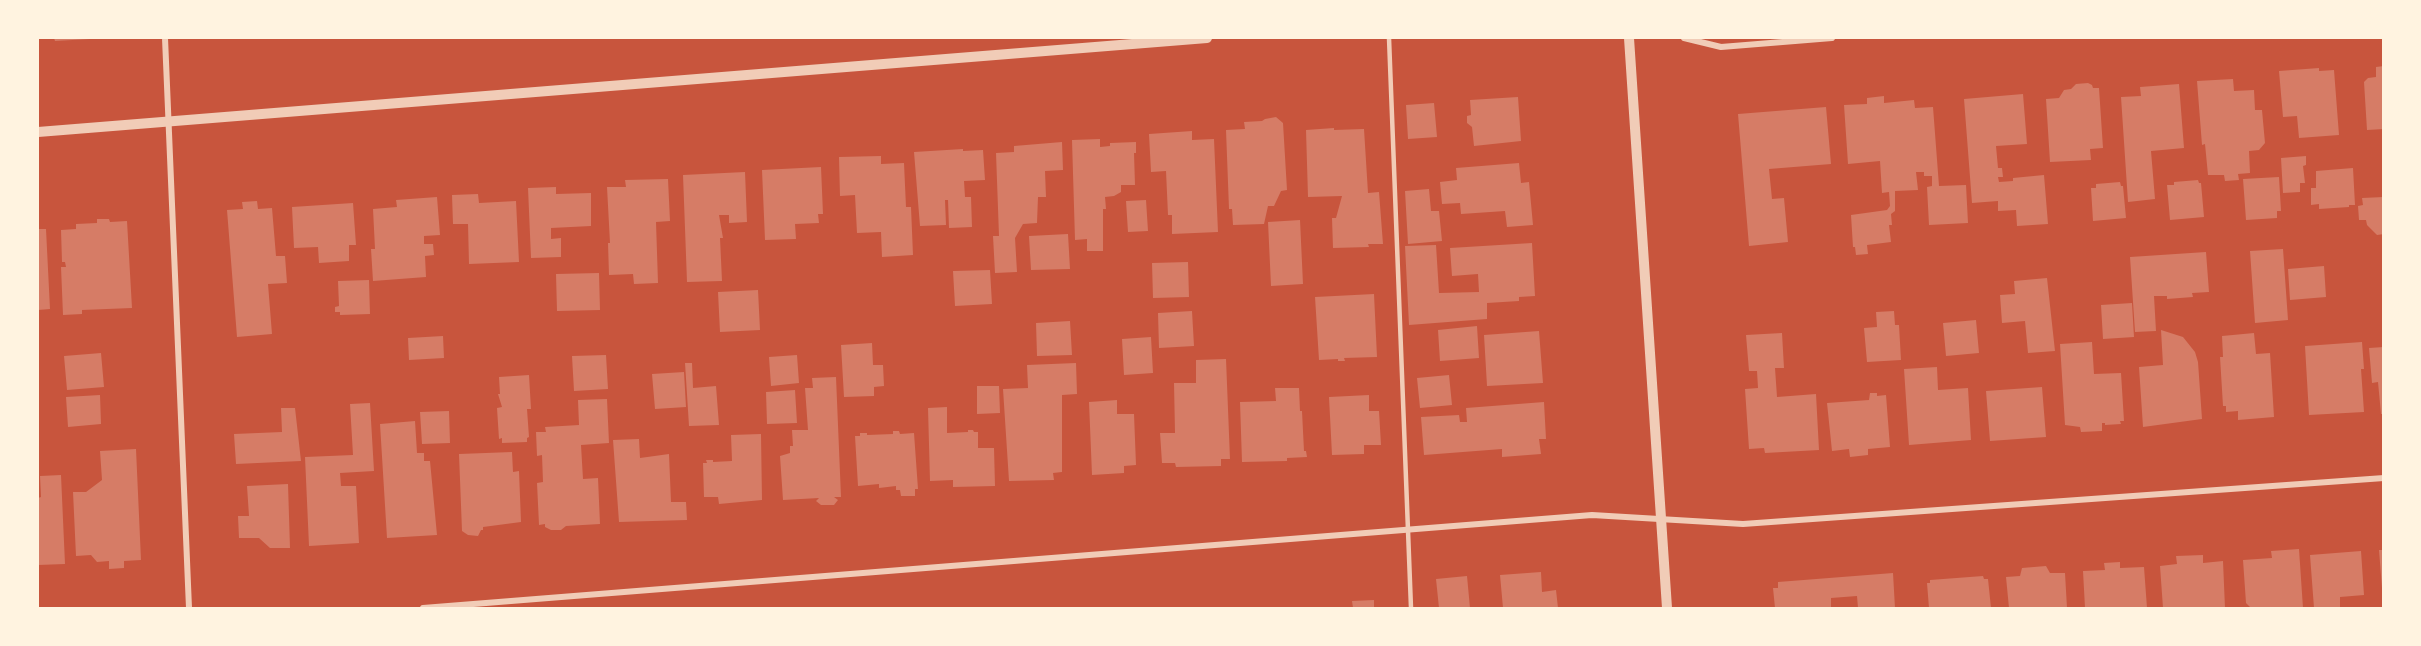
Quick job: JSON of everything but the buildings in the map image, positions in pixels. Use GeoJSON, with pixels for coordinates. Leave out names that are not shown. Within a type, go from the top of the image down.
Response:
{"type":"FeatureCollection","features":[{"type":"Feature","properties":{"kind":"street"},"geometry":{"type":"LineString","coordinates":[[165,38],[189,609]]}},
{"type":"Feature","properties":{"kind":"street"},"geometry":{"type":"LineString","coordinates":[[38,132],[1207,38]]}},
{"type":"Feature","properties":{"kind":"street"},"geometry":{"type":"LineString","coordinates":[[1629,38],[1667,609]]}},
{"type":"Feature","properties":{"kind":"street"},"geometry":{"type":"LineString","coordinates":[[1684,38],[1721,47],[1832,38]]}},
{"type":"Feature","properties":{"kind":"street"},"geometry":{"type":"LineString","coordinates":[[423,609],[1592,514],[1743,524],[2384,478]]}},
{"type":"Feature","properties":{"kind":"lane"},"geometry":{"type":"LineString","coordinates":[[1389,38],[1411,609]]}}]}
